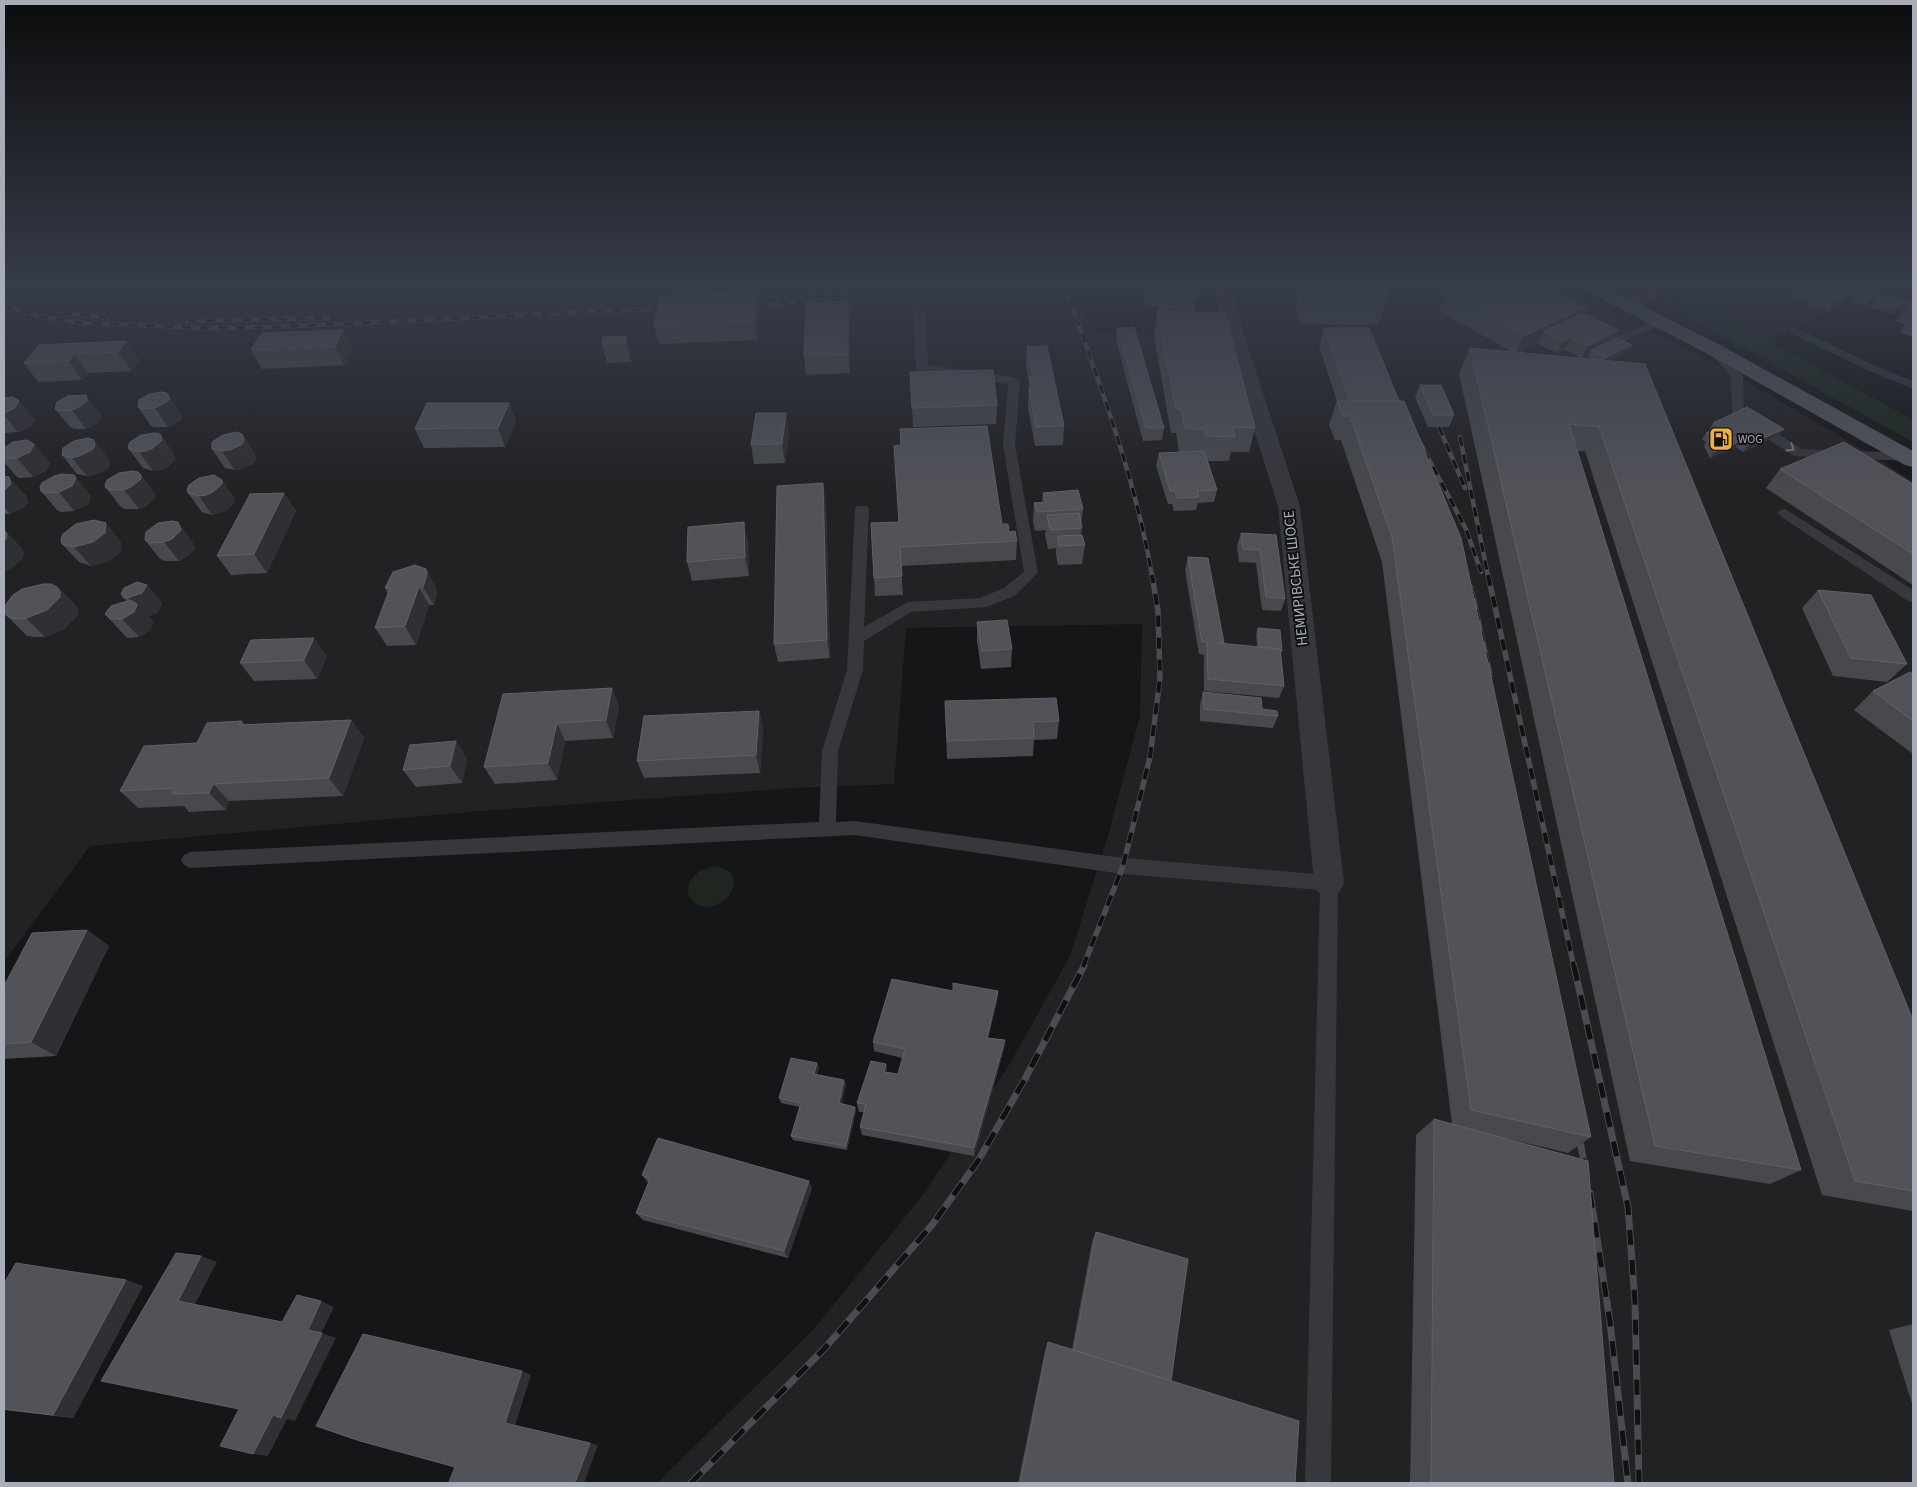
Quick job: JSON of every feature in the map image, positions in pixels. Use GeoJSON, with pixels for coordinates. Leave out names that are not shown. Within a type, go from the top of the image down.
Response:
{"type":"FeatureCollection","features":[{"type":"Feature","properties":{"kind":"main road"},"geometry":{"type":"LineString","coordinates":[[1720,352],[1910,458]]}},
{"type":"Feature","properties":{"kind":"street","name":"НЕМИРІВСЬКЕ ШОСЕ"},"geometry":{"type":"LineString","coordinates":[[1240,352],[1289,506],[1330,883]]}},
{"type":"Feature","properties":{"kind":"lane"},"geometry":{"type":"LineString","coordinates":[[856,639],[908,607],[982,603],[1010,592],[1031,573],[1009,445],[1014,381],[922,368],[921,352]]}},
{"type":"Feature","properties":{"kind":"lane"},"geometry":{"type":"LineString","coordinates":[[1717,352],[1736,376],[1738,414],[1799,453],[1910,458]]}},
{"type":"Feature","properties":{"kind":"lane"},"geometry":{"type":"LineString","coordinates":[[827,829],[830,751],[855,670],[862,509]]}},
{"type":"Feature","properties":{"kind":"lane"},"geometry":{"type":"LineString","coordinates":[[1785,513],[1913,597]]}},
{"type":"Feature","properties":{"kind":"lane"},"geometry":{"type":"LineString","coordinates":[[190,860],[855,828],[1123,866],[1330,883],[1318,1483]]}},
{"type":"Feature","properties":{"kind":"shaded area"},"geometry":{"type":"Polygon","coordinates":[[[4,352],[1691,352],[1737,376],[1913,481],[1913,1483],[657,1483],[813,1330],[923,1195],[1009,1065],[1070,956],[1109,832],[1140,716],[1142,624],[906,628],[894,784],[794,788],[468,812],[90,846],[4,962],[4,352]]]}},
{"type":"Feature","properties":{"kind":"shaded area"},"geometry":{"type":"Polygon","coordinates":[[[1752,352],[1789,352],[1913,420],[1913,442],[1752,352]]]}},
{"type":"Feature","properties":{"kind":"shaded area"},"geometry":{"type":"Polygon","coordinates":[[[715,866],[728,871],[734,879],[733,889],[719,904],[708,907],[697,904],[688,895],[689,882],[699,871],[715,866]]]}},
{"type":"Feature","properties":{"kind":"building"},"geometry":{"type":"Polygon","coordinates":[[[33,352],[109,352],[74,354],[69,361],[24,363],[33,352]]]}},
{"type":"Feature","properties":{"kind":"building"},"geometry":{"type":"Polygon","coordinates":[[[804,352],[848,352],[848,355],[804,356],[804,352]]]}},
{"type":"Feature","properties":{"kind":"building"},"geometry":{"type":"Polygon","coordinates":[[[1028,352],[1048,352],[1064,426],[1036,427],[1029,389],[1032,389],[1030,376],[1033,376],[1028,352]]]}},
{"type":"Feature","properties":{"kind":"building"},"geometry":{"type":"Polygon","coordinates":[[[1124,352],[1142,352],[1164,428],[1146,428],[1124,352]]]}},
{"type":"Feature","properties":{"kind":"building"},"geometry":{"type":"Polygon","coordinates":[[[1165,352],[1235,352],[1255,428],[1233,427],[1235,437],[1206,436],[1204,429],[1185,429],[1181,409],[1176,409],[1165,352]]]}},
{"type":"Feature","properties":{"kind":"building"},"geometry":{"type":"Polygon","coordinates":[[[1333,352],[1379,352],[1399,401],[1350,401],[1333,352]]]}},
{"type":"Feature","properties":{"kind":"building"},"geometry":{"type":"Polygon","coordinates":[[[1471,352],[1518,352],[1645,364],[1913,1020],[1913,1191],[1855,1181],[1599,427],[1569,424],[1801,1170],[1655,1146],[1471,352]]]}},
{"type":"Feature","properties":{"kind":"building"},"geometry":{"type":"Polygon","coordinates":[[[1595,352],[1617,352],[1605,358],[1595,352]]]}},
{"type":"Feature","properties":{"kind":"building"},"geometry":{"type":"Polygon","coordinates":[[[993,370],[997,405],[912,408],[910,372],[993,370]]]}},
{"type":"Feature","properties":{"kind":"building"},"geometry":{"type":"Polygon","coordinates":[[[1420,385],[1441,385],[1454,415],[1433,415],[1420,385]]]}},
{"type":"Feature","properties":{"kind":"building"},"geometry":{"type":"Polygon","coordinates":[[[167,393],[170,399],[167,402],[155,408],[142,409],[138,407],[139,400],[149,394],[167,393]]]}},
{"type":"Feature","properties":{"kind":"building"},"geometry":{"type":"Polygon","coordinates":[[[86,395],[87,401],[79,407],[72,410],[59,411],[55,409],[57,402],[68,396],[86,395]]]}},
{"type":"Feature","properties":{"kind":"building"},"geometry":{"type":"Polygon","coordinates":[[[13,397],[19,401],[15,408],[4,413],[4,398],[13,397]]]}},
{"type":"Feature","properties":{"kind":"building"},"geometry":{"type":"Polygon","coordinates":[[[1337,401],[1404,401],[1461,538],[1591,1137],[1471,1110],[1392,537],[1350,416],[1343,416],[1337,401]]]}},
{"type":"Feature","properties":{"kind":"building"},"geometry":{"type":"Polygon","coordinates":[[[427,403],[509,403],[498,428],[415,429],[427,403]]]}},
{"type":"Feature","properties":{"kind":"building"},"geometry":{"type":"Polygon","coordinates":[[[1747,407],[1784,429],[1748,445],[1741,441],[1714,452],[1708,439],[1713,437],[1706,433],[1719,427],[1713,423],[1747,407]]]}},
{"type":"Feature","properties":{"kind":"building"},"geometry":{"type":"Polygon","coordinates":[[[756,413],[786,413],[782,444],[751,445],[756,413]]]}},
{"type":"Feature","properties":{"kind":"building"},"geometry":{"type":"Polygon","coordinates":[[[987,426],[1002,524],[1008,524],[1009,532],[1015,531],[1017,541],[900,547],[902,576],[874,578],[871,523],[899,522],[894,446],[901,445],[900,429],[987,426]]]}},
{"type":"Feature","properties":{"kind":"building"},"geometry":{"type":"Polygon","coordinates":[[[236,432],[242,434],[244,440],[242,444],[230,450],[212,449],[212,442],[223,435],[236,432]]]}},
{"type":"Feature","properties":{"kind":"building"},"geometry":{"type":"Polygon","coordinates":[[[160,434],[162,440],[153,448],[139,452],[129,449],[130,442],[141,435],[160,434]]]}},
{"type":"Feature","properties":{"kind":"building"},"geometry":{"type":"Polygon","coordinates":[[[88,438],[94,440],[95,446],[92,450],[72,458],[62,455],[63,448],[74,441],[88,438]]]}},
{"type":"Feature","properties":{"kind":"building"},"geometry":{"type":"Polygon","coordinates":[[[27,440],[34,444],[30,452],[17,458],[4,459],[4,448],[13,442],[27,440]]]}},
{"type":"Feature","properties":{"kind":"building"},"geometry":{"type":"Polygon","coordinates":[[[1844,442],[1913,484],[1913,554],[1780,469],[1844,442]]]}},
{"type":"Feature","properties":{"kind":"building"},"geometry":{"type":"Polygon","coordinates":[[[1204,451],[1217,490],[1197,491],[1199,497],[1177,498],[1175,491],[1170,491],[1159,453],[1204,451]]]}},
{"type":"Feature","properties":{"kind":"building"},"geometry":{"type":"Polygon","coordinates":[[[133,471],[141,475],[141,479],[131,487],[124,490],[106,488],[107,480],[119,473],[133,471]]]}},
{"type":"Feature","properties":{"kind":"building"},"geometry":{"type":"Polygon","coordinates":[[[62,474],[74,475],[76,478],[72,486],[59,492],[44,493],[41,491],[42,483],[62,474]]]}},
{"type":"Feature","properties":{"kind":"building"},"geometry":{"type":"Polygon","coordinates":[[[214,475],[222,480],[222,484],[213,492],[199,496],[188,493],[189,485],[199,478],[214,475]]]}},
{"type":"Feature","properties":{"kind":"building"},"geometry":{"type":"Polygon","coordinates":[[[4,476],[9,477],[11,484],[4,490],[4,476]]]}},
{"type":"Feature","properties":{"kind":"building"},"geometry":{"type":"Polygon","coordinates":[[[823,483],[827,640],[774,644],[777,486],[823,483]]]}},
{"type":"Feature","properties":{"kind":"building"},"geometry":{"type":"Polygon","coordinates":[[[1078,490],[1083,509],[1037,512],[1034,503],[1046,502],[1043,493],[1078,490]]]}},
{"type":"Feature","properties":{"kind":"building"},"geometry":{"type":"Polygon","coordinates":[[[284,493],[254,554],[217,556],[250,494],[284,493]]]}},
{"type":"Feature","properties":{"kind":"building"},"geometry":{"type":"Polygon","coordinates":[[[1079,513],[1082,528],[1050,530],[1047,515],[1079,513]]]}},
{"type":"Feature","properties":{"kind":"building"},"geometry":{"type":"Polygon","coordinates":[[[94,520],[106,523],[105,533],[93,542],[74,547],[62,544],[63,534],[76,524],[94,520]]]}},
{"type":"Feature","properties":{"kind":"building"},"geometry":{"type":"Polygon","coordinates":[[[178,522],[181,530],[172,539],[164,542],[150,543],[145,540],[146,532],[158,523],[178,522]]]}},
{"type":"Feature","properties":{"kind":"building"},"geometry":{"type":"Polygon","coordinates":[[[744,522],[745,557],[687,562],[688,527],[744,522]]]}},
{"type":"Feature","properties":{"kind":"building"},"geometry":{"type":"Polygon","coordinates":[[[4,529],[7,534],[4,541],[4,529]]]}},
{"type":"Feature","properties":{"kind":"building"},"geometry":{"type":"Polygon","coordinates":[[[1241,533],[1276,535],[1285,599],[1266,597],[1260,550],[1243,549],[1241,533]]]}},
{"type":"Feature","properties":{"kind":"building"},"geometry":{"type":"Polygon","coordinates":[[[1082,535],[1085,545],[1059,546],[1058,536],[1082,535]]]}},
{"type":"Feature","properties":{"kind":"building"},"geometry":{"type":"Polygon","coordinates":[[[1188,557],[1208,558],[1224,643],[1219,643],[1280,649],[1284,686],[1208,679],[1207,642],[1202,642],[1188,557]]]}},
{"type":"Feature","properties":{"kind":"building"},"geometry":{"type":"Polygon","coordinates":[[[415,565],[426,569],[427,574],[423,587],[419,587],[405,626],[375,628],[390,588],[385,588],[393,572],[415,565]]]}},
{"type":"Feature","properties":{"kind":"building"},"geometry":{"type":"Polygon","coordinates":[[[137,582],[147,585],[142,593],[124,598],[121,594],[124,588],[137,582]]]}},
{"type":"Feature","properties":{"kind":"building"},"geometry":{"type":"Polygon","coordinates":[[[51,584],[60,591],[60,597],[47,610],[26,618],[16,619],[4,613],[4,607],[13,595],[22,589],[51,584]]]}},
{"type":"Feature","properties":{"kind":"building"},"geometry":{"type":"Polygon","coordinates":[[[1818,590],[1871,595],[1907,664],[1851,658],[1818,590]]]}},
{"type":"Feature","properties":{"kind":"building"},"geometry":{"type":"Polygon","coordinates":[[[130,600],[137,604],[136,608],[134,612],[122,619],[110,619],[105,614],[111,606],[130,600]]]}},
{"type":"Feature","properties":{"kind":"building"},"geometry":{"type":"Polygon","coordinates":[[[1007,620],[1012,649],[982,651],[977,622],[1007,620]]]}},
{"type":"Feature","properties":{"kind":"building"},"geometry":{"type":"Polygon","coordinates":[[[1258,628],[1280,630],[1282,651],[1280,649],[1259,647],[1258,628]]]}},
{"type":"Feature","properties":{"kind":"building"},"geometry":{"type":"Polygon","coordinates":[[[314,638],[304,660],[240,663],[251,640],[314,638]]]}},
{"type":"Feature","properties":{"kind":"building"},"geometry":{"type":"Polygon","coordinates":[[[1910,672],[1913,674],[1913,721],[1873,691],[1910,672]]]}},
{"type":"Feature","properties":{"kind":"building"},"geometry":{"type":"Polygon","coordinates":[[[612,688],[606,720],[557,723],[548,763],[484,767],[503,694],[612,688]]]}},
{"type":"Feature","properties":{"kind":"building"},"geometry":{"type":"Polygon","coordinates":[[[1203,692],[1261,698],[1262,709],[1277,711],[1278,716],[1204,709],[1203,692]]]}},
{"type":"Feature","properties":{"kind":"building"},"geometry":{"type":"Polygon","coordinates":[[[1056,698],[1059,721],[1033,722],[1034,738],[947,741],[945,701],[1056,698]]]}},
{"type":"Feature","properties":{"kind":"building"},"geometry":{"type":"Polygon","coordinates":[[[759,711],[756,755],[637,761],[644,716],[759,711]]]}},
{"type":"Feature","properties":{"kind":"building"},"geometry":{"type":"Polygon","coordinates":[[[351,720],[329,778],[213,784],[209,793],[172,794],[175,788],[120,791],[144,746],[197,743],[207,723],[242,721],[239,725],[351,720]]]}},
{"type":"Feature","properties":{"kind":"building"},"geometry":{"type":"Polygon","coordinates":[[[456,741],[450,766],[403,770],[410,745],[456,741]]]}},
{"type":"Feature","properties":{"kind":"building"},"geometry":{"type":"Polygon","coordinates":[[[87,930],[31,1042],[4,1044],[4,986],[32,933],[87,930]]]}},
{"type":"Feature","properties":{"kind":"building"},"geometry":{"type":"Polygon","coordinates":[[[892,979],[953,991],[953,983],[998,991],[987,1038],[1005,1040],[974,1148],[860,1127],[866,1104],[857,1103],[871,1061],[886,1064],[884,1072],[898,1074],[905,1049],[873,1042],[892,979]]]}},
{"type":"Feature","properties":{"kind":"building"},"geometry":{"type":"Polygon","coordinates":[[[791,1058],[817,1063],[814,1074],[844,1080],[839,1103],[855,1107],[846,1146],[791,1136],[801,1103],[779,1098],[791,1058]]]}},
{"type":"Feature","properties":{"kind":"building"},"geometry":{"type":"Polygon","coordinates":[[[1434,1119],[1588,1161],[1614,1483],[1431,1483],[1434,1119]]]}},
{"type":"Feature","properties":{"kind":"building"},"geometry":{"type":"Polygon","coordinates":[[[658,1138],[809,1181],[784,1251],[636,1213],[650,1179],[642,1175],[658,1138]]]}},
{"type":"Feature","properties":{"kind":"building"},"geometry":{"type":"Polygon","coordinates":[[[1096,1232],[1188,1259],[1171,1381],[1074,1350],[1096,1232]]]}},
{"type":"Feature","properties":{"kind":"building"},"geometry":{"type":"Polygon","coordinates":[[[176,1253],[201,1256],[178,1301],[282,1322],[297,1295],[321,1301],[308,1330],[322,1333],[281,1418],[273,1415],[253,1454],[220,1446],[239,1409],[101,1381],[176,1253]]]}},
{"type":"Feature","properties":{"kind":"building"},"geometry":{"type":"Polygon","coordinates":[[[16,1263],[126,1280],[53,1415],[4,1409],[4,1283],[16,1263]]]}},
{"type":"Feature","properties":{"kind":"building"},"geometry":{"type":"Polygon","coordinates":[[[363,1334],[522,1371],[505,1423],[590,1443],[575,1483],[449,1482],[455,1467],[360,1441],[316,1426],[363,1334]]]}},
{"type":"Feature","properties":{"kind":"building"},"geometry":{"type":"Polygon","coordinates":[[[1048,1342],[1299,1421],[1295,1483],[1020,1483],[1048,1342]]]}},
{"type":"Feature","properties":{"kind":"waterway"},"geometry":{"type":"LineString","coordinates":[[1839,352],[1913,385]]}},
{"type":"Feature","properties":{"kind":"railway"},"geometry":{"type":"LineString","coordinates":[[1088,352],[1126,464],[1145,538],[1152,576]]}},
{"type":"Feature","properties":{"kind":"railway"},"geometry":{"type":"LineString","coordinates":[[1439,427],[1465,488]]}},
{"type":"Feature","properties":{"kind":"railway"},"geometry":{"type":"LineString","coordinates":[[1416,435],[1466,529],[1481,572]]}},
{"type":"Feature","properties":{"kind":"railway"},"geometry":{"type":"LineString","coordinates":[[1460,437],[1488,576]]}},
{"type":"Feature","properties":{"kind":"railway"},"geometry":{"type":"LineString","coordinates":[[1083,967],[1123,866],[1150,757],[1160,678],[1158,611],[1152,575]]}},
{"type":"Feature","properties":{"kind":"railway"},"geometry":{"type":"LineString","coordinates":[[1488,575],[1574,967]]}},
{"type":"Feature","properties":{"kind":"railway"},"geometry":{"type":"LineString","coordinates":[[1471,588],[1490,675]]}},
{"type":"Feature","properties":{"kind":"railway"},"geometry":{"type":"LineString","coordinates":[[691,1483],[824,1349],[932,1225],[978,1161],[1026,1077],[1084,966]]}},
{"type":"Feature","properties":{"kind":"railway"},"geometry":{"type":"LineString","coordinates":[[1574,966],[1628,1207],[1635,1302],[1639,1483]]}},
{"type":"Feature","properties":{"kind":"railway"},"geometry":{"type":"LineString","coordinates":[[1578,1129],[1586,1174]]}},
{"type":"Feature","properties":{"kind":"railway"},"geometry":{"type":"LineString","coordinates":[[1590,1193],[1610,1322],[1628,1483]]}},
{"type":"Feature","properties":{"kind":"place","name":"WOG"},"geometry":{"type":"Point","coordinates":[1721,439]}}]}
